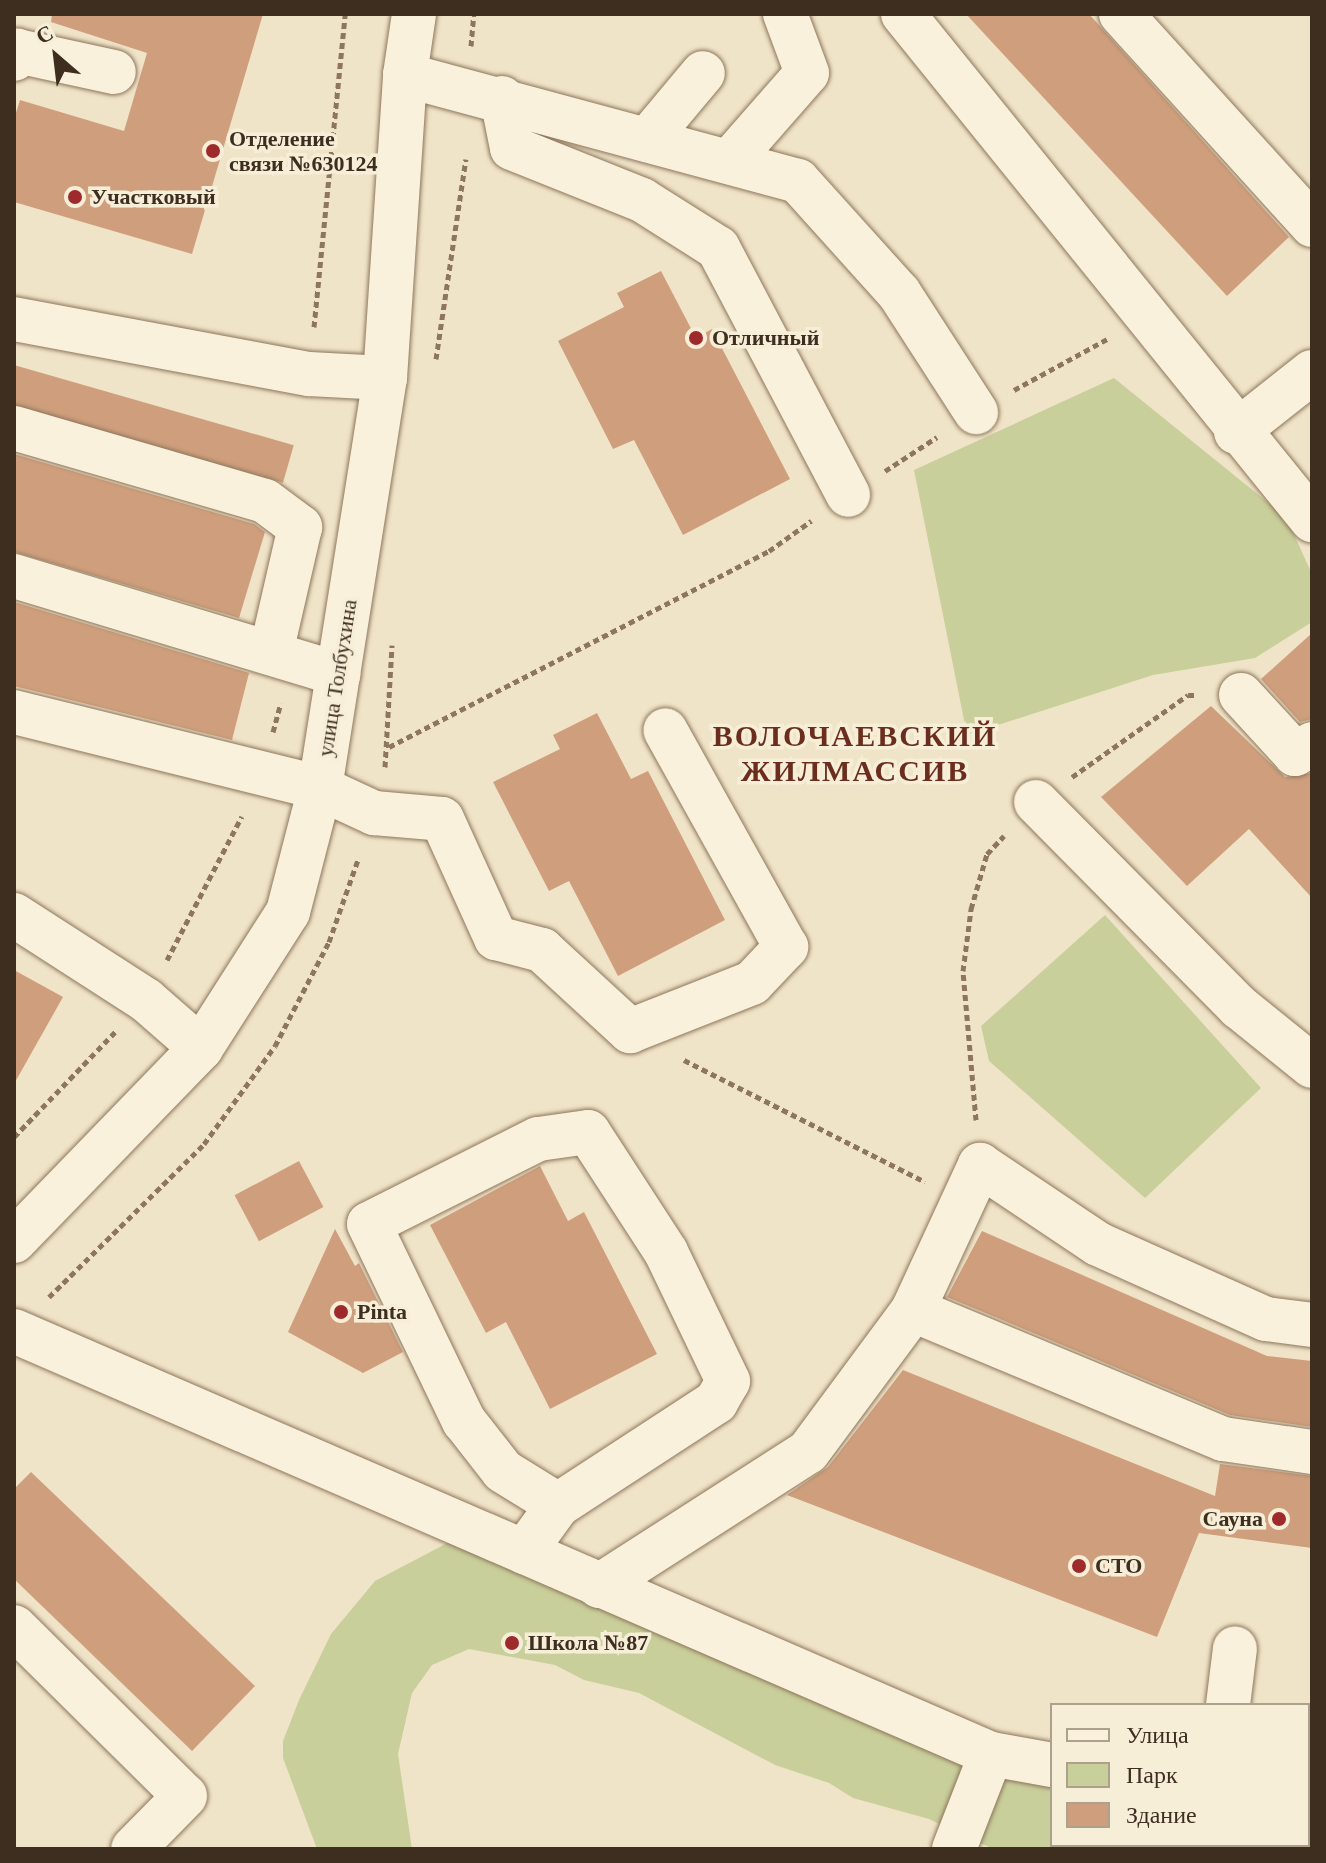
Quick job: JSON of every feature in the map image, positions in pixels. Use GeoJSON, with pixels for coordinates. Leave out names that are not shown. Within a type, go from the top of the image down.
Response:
{"type":"FeatureCollection","features":[{"type":"Feature","properties":{"kind":"street","name":"улица Толбухина"},"geometry":{"type":"LineString","coordinates":[[14,1241],[201,1048],[288,912],[320,788],[385,378],[405,75],[414,14]]}},
{"type":"Feature","properties":{"kind":"street"},"geometry":{"type":"LineString","coordinates":[[729,162],[807,73],[785,14]]}},
{"type":"Feature","properties":{"kind":"street"},"geometry":{"type":"LineString","coordinates":[[903,14],[1236,432],[1312,520]]}},
{"type":"Feature","properties":{"kind":"street"},"geometry":{"type":"LineString","coordinates":[[1121,14],[1312,225]]}},
{"type":"Feature","properties":{"kind":"street"},"geometry":{"type":"LineString","coordinates":[[14,59],[17,51],[114,72]]}},
{"type":"Feature","properties":{"kind":"street"},"geometry":{"type":"LineString","coordinates":[[647,140],[703,73]]}},
{"type":"Feature","properties":{"kind":"street"},"geometry":{"type":"LineString","coordinates":[[405,75],[502,98],[798,181],[899,293],[976,412]]}},
{"type":"Feature","properties":{"kind":"street"},"geometry":{"type":"LineString","coordinates":[[502,98],[512,148],[642,200],[718,248],[848,495]]}},
{"type":"Feature","properties":{"kind":"street"},"geometry":{"type":"LineString","coordinates":[[14,319],[309,374],[385,378]]}},
{"type":"Feature","properties":{"kind":"street"},"geometry":{"type":"LineString","coordinates":[[1236,432],[1312,372]]}},
{"type":"Feature","properties":{"kind":"street"},"geometry":{"type":"LineString","coordinates":[[14,428],[265,501],[300,527],[271,653]]}},
{"type":"Feature","properties":{"kind":"street"},"geometry":{"type":"LineString","coordinates":[[14,576],[339,674]]}},
{"type":"Feature","properties":{"kind":"street"},"geometry":{"type":"LineString","coordinates":[[1241,695],[1295,754],[1312,744]]}},
{"type":"Feature","properties":{"kind":"street"},"geometry":{"type":"LineString","coordinates":[[14,712],[320,788],[374,813],[442,819],[496,938],[542,950],[630,1031],[752,983],[786,947],[665,730]]}},
{"type":"Feature","properties":{"kind":"street"},"geometry":{"type":"LineString","coordinates":[[1036,802],[1239,1007],[1312,1066]]}},
{"type":"Feature","properties":{"kind":"street"},"geometry":{"type":"LineString","coordinates":[[14,915],[146,1000],[201,1048]]}},
{"type":"Feature","properties":{"kind":"street"},"geometry":{"type":"LineString","coordinates":[[524,1552],[558,1505],[716,1402],[728,1381],[666,1252],[588,1132],[538,1139],[369,1224],[464,1421],[503,1471],[558,1505]]}},
{"type":"Feature","properties":{"kind":"street"},"geometry":{"type":"LineString","coordinates":[[599,1586],[808,1452],[913,1310],[972,1183],[1098,1244],[1266,1319],[1312,1325]]}},
{"type":"Feature","properties":{"kind":"street"},"geometry":{"type":"LineString","coordinates":[[913,1310],[1223,1439],[1312,1452]]}},
{"type":"Feature","properties":{"kind":"street"},"geometry":{"type":"LineString","coordinates":[[14,1331],[991,1754],[1050,1765]]}},
{"type":"Feature","properties":{"kind":"street"},"geometry":{"type":"LineString","coordinates":[[14,1627],[185,1796],[133,1849]]}},
{"type":"Feature","properties":{"kind":"street"},"geometry":{"type":"LineString","coordinates":[[1228,1703],[1235,1648]]}},
{"type":"Feature","properties":{"kind":"street"},"geometry":{"type":"LineString","coordinates":[[954,1849],[991,1754]]}},
{"type":"Feature","properties":{"kind":"path"},"geometry":{"type":"LineString","coordinates":[[389,747],[769,551],[848,495],[976,412],[1145,317]]}},
{"type":"Feature","properties":{"kind":"path"},"geometry":{"type":"LineString","coordinates":[[630,1031],[972,1183],[963,971],[971,909],[987,854],[1036,802],[1188,695],[1241,695]]}},
{"type":"Feature","properties":{"kind":"green space"},"geometry":{"type":"Polygon","coordinates":[[[1114,378],[1286,517],[1312,574],[1312,622],[1255,658],[1153,675],[967,735],[914,470],[1114,378]]]}},
{"type":"Feature","properties":{"kind":"green space"},"geometry":{"type":"Polygon","coordinates":[[[1105,915],[1261,1088],[1145,1198],[989,1061],[981,1026],[1105,915]]]}},
{"type":"Feature","properties":{"kind":"green space"},"geometry":{"type":"Polygon","coordinates":[[[453,1540],[1050,1778],[1050,1847],[1310,1847],[1312,1815],[1312,1849],[991,1848],[929,1819],[853,1798],[829,1783],[775,1765],[639,1693],[584,1680],[555,1665],[469,1649],[432,1665],[412,1693],[398,1754],[412,1849],[317,1849],[283,1758],[283,1741],[331,1634],[375,1581],[453,1540]]]}},
{"type":"Feature","properties":{"kind":"building"},"geometry":{"type":"Polygon","coordinates":[[[52,14],[263,14],[192,254],[14,202],[14,119],[20,100],[124,131],[147,53],[51,22],[52,14]]]}},
{"type":"Feature","properties":{"kind":"building"},"geometry":{"type":"Polygon","coordinates":[[[966,14],[1089,14],[1289,237],[1227,296],[966,14]]]}},
{"type":"Feature","properties":{"kind":"building"},"geometry":{"type":"Polygon","coordinates":[[[661,271],[696,338],[712,329],[790,479],[683,535],[634,440],[613,449],[558,341],[624,307],[617,293],[661,271]]]}},
{"type":"Feature","properties":{"kind":"building"},"geometry":{"type":"Polygon","coordinates":[[[14,365],[294,445],[283,483],[14,406],[14,365]]]}},
{"type":"Feature","properties":{"kind":"building"},"geometry":{"type":"Polygon","coordinates":[[[14,454],[254,524],[265,532],[239,618],[14,552],[14,454]]]}},
{"type":"Feature","properties":{"kind":"building"},"geometry":{"type":"Polygon","coordinates":[[[14,602],[249,673],[232,740],[14,686],[14,602]]]}},
{"type":"Feature","properties":{"kind":"building"},"geometry":{"type":"Polygon","coordinates":[[[1312,633],[1312,719],[1300,722],[1261,679],[1312,633]]]}},
{"type":"Feature","properties":{"kind":"building"},"geometry":{"type":"Polygon","coordinates":[[[1211,706],[1285,777],[1312,773],[1312,898],[1249,829],[1187,886],[1101,797],[1211,706]]]}},
{"type":"Feature","properties":{"kind":"building"},"geometry":{"type":"Polygon","coordinates":[[[597,713],[631,779],[648,771],[725,920],[618,976],[569,881],[549,891],[493,782],[560,749],[553,735],[597,713]]]}},
{"type":"Feature","properties":{"kind":"building"},"geometry":{"type":"Polygon","coordinates":[[[14,970],[63,997],[14,1084],[14,970]]]}},
{"type":"Feature","properties":{"kind":"building"},"geometry":{"type":"Polygon","coordinates":[[[299,1161],[323,1207],[259,1241],[235,1195],[299,1161]]]}},
{"type":"Feature","properties":{"kind":"building"},"geometry":{"type":"Polygon","coordinates":[[[540,1166],[568,1221],[584,1212],[657,1354],[550,1409],[506,1322],[486,1333],[430,1225],[540,1166]]]}},
{"type":"Feature","properties":{"kind":"building","name":"Pinta"},"geometry":{"type":"Polygon","coordinates":[[[335,1229],[355,1266],[359,1263],[403,1352],[363,1373],[288,1332],[335,1229]]]}},
{"type":"Feature","properties":{"kind":"building"},"geometry":{"type":"Polygon","coordinates":[[[982,1231],[1267,1356],[1312,1361],[1312,1427],[1230,1415],[947,1297],[982,1231]]]}},
{"type":"Feature","properties":{"kind":"building","name":"СТО"},"geometry":{"type":"Polygon","coordinates":[[[903,1370],[1215,1496],[1220,1464],[1312,1476],[1312,1548],[1199,1533],[1157,1637],[787,1495],[828,1467],[903,1370]]]}},
{"type":"Feature","properties":{"kind":"building"},"geometry":{"type":"Polygon","coordinates":[[[31,1472],[255,1686],[192,1751],[14,1579],[14,1489],[31,1472]]]}},
{"type":"Feature","properties":{"kind":"place","name":"Отделение связи №630124"},"geometry":{"type":"Point","coordinates":[213,151]}},
{"type":"Feature","properties":{"kind":"place","name":"Участковый"},"geometry":{"type":"Point","coordinates":[75,197]}},
{"type":"Feature","properties":{"kind":"place","name":"Отличный"},"geometry":{"type":"Point","coordinates":[696,338]}},
{"type":"Feature","properties":{"kind":"place","name":"Pinta"},"geometry":{"type":"Point","coordinates":[341,1312]}},
{"type":"Feature","properties":{"kind":"place","name":"Сауна"},"geometry":{"type":"Point","coordinates":[1279,1519]}},
{"type":"Feature","properties":{"kind":"place","name":"СТО"},"geometry":{"type":"Point","coordinates":[1079,1566]}},
{"type":"Feature","properties":{"kind":"place","name":"Школа №87"},"geometry":{"type":"Point","coordinates":[512,1643]}},
{"type":"Feature","properties":{"kind":"district","name":"ВОЛОЧАЕВСКИЙ ЖИЛМАССИВ"},"geometry":{"type":"Point","coordinates":[855,753]}}]}
